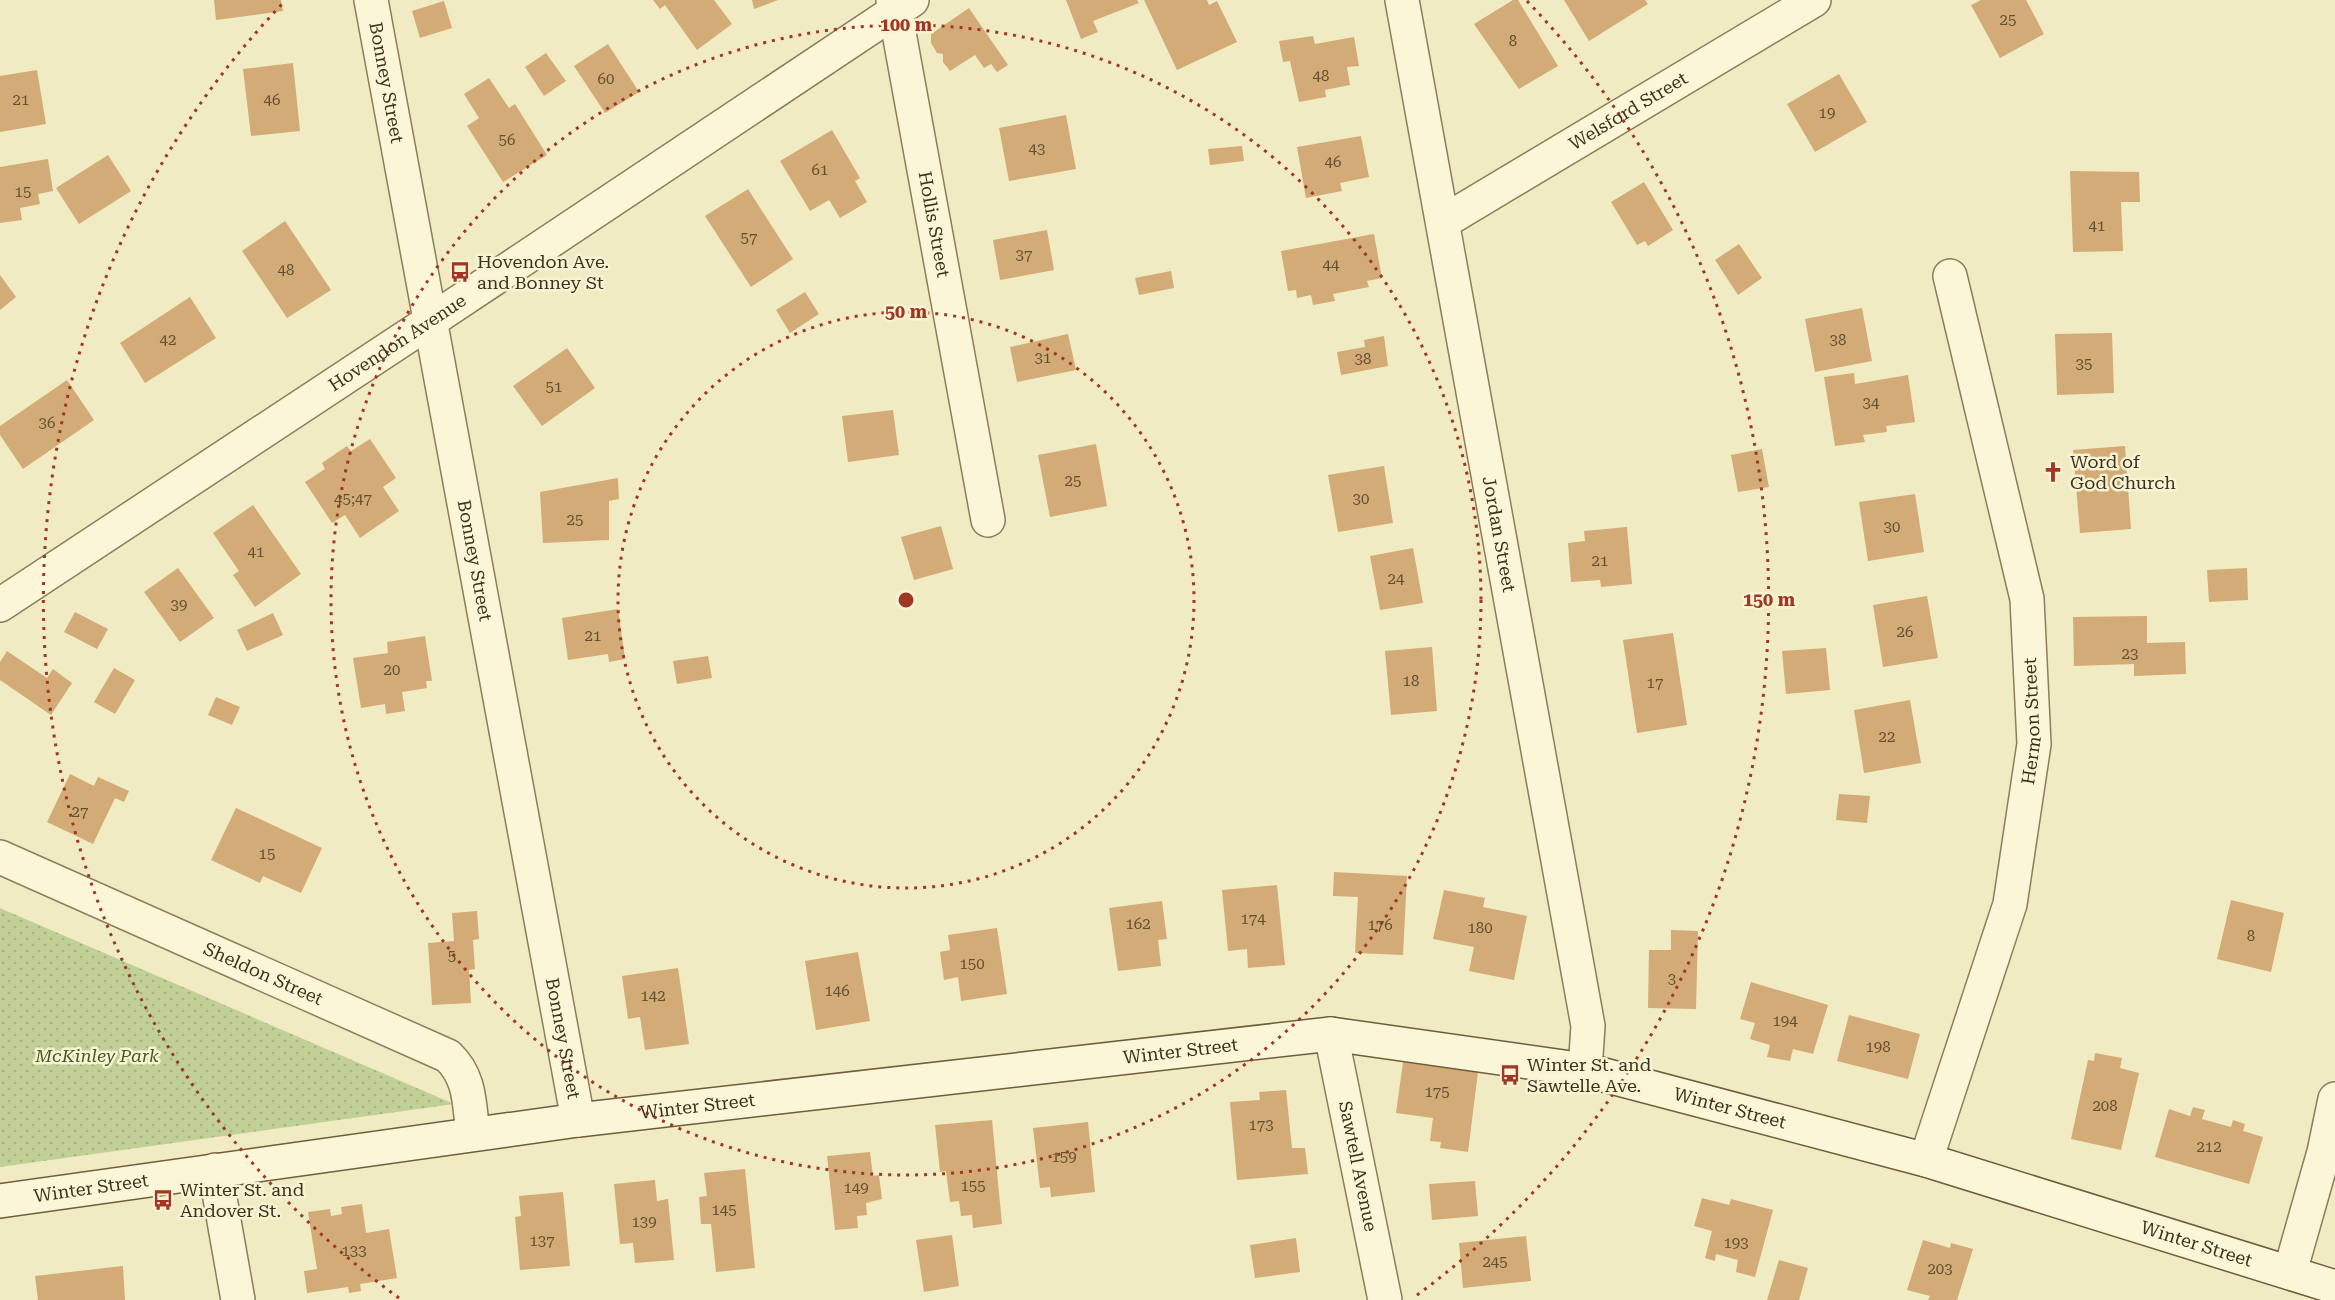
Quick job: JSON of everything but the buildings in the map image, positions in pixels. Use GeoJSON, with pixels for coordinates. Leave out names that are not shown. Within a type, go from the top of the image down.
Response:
{"type":"FeatureCollection","features":[{"type":"Feature","properties":{"kind":"street","name":"Bonney Street"},"geometry":{"type":"LineString","coordinates":[[371,0],[578,1120]]}},
{"type":"Feature","properties":{"kind":"street","name":"Jordan Street"},"geometry":{"type":"LineString","coordinates":[[1402,0],[1588,1026],[1585,1070]]}},
{"type":"Feature","properties":{"kind":"street","name":"Welsford Street"},"geometry":{"type":"LineString","coordinates":[[1443,222],[1814,0]]}},
{"type":"Feature","properties":{"kind":"street","name":"Hovendon Avenue"},"geometry":{"type":"LineString","coordinates":[[0,605],[429,322],[900,4]]}},
{"type":"Feature","properties":{"kind":"street","name":"Hollis Street"},"geometry":{"type":"LineString","coordinates":[[900,4],[988,520]]}},
{"type":"Feature","properties":{"kind":"street","name":"Hermon Street"},"geometry":{"type":"LineString","coordinates":[[1926,1160],[2010,904],[2034,744],[2027,599],[1950,276]]}},
{"type":"Feature","properties":{"kind":"street","name":"Sheldon Street"},"geometry":{"type":"LineString","coordinates":[[0,857],[448,1056],[460,1067],[465,1079],[474,1134]]}},
{"type":"Feature","properties":{"kind":"street","name":"Winter Street"},"geometry":{"type":"LineString","coordinates":[[0,1201],[578,1120],[1331,1034],[1585,1070],[1926,1160],[2335,1287]]}},
{"type":"Feature","properties":{"kind":"street","name":"Sawtell Avenue"},"geometry":{"type":"LineString","coordinates":[[1331,1034],[1385,1300]]}},
{"type":"Feature","properties":{"kind":"street"},"geometry":{"type":"LineString","coordinates":[[2290,1272],[2324,1152],[2335,1099]]}},
{"type":"Feature","properties":{"kind":"street"},"geometry":{"type":"LineString","coordinates":[[215,1170],[238,1300]]}},
{"type":"Feature","properties":{"kind":"green space","name":"McKinley Park"},"geometry":{"type":"Polygon","coordinates":[[[0,908],[454,1104],[0,1167],[0,908]]]}},
{"type":"Feature","properties":{"kind":"place","name":"Hovendon Ave. and Bonney St"},"geometry":{"type":"Point","coordinates":[460,272]}},
{"type":"Feature","properties":{"kind":"place","name":"Word of God Church"},"geometry":{"type":"Point","coordinates":[2053,472]}},
{"type":"Feature","properties":{"kind":"place","name":"Winter St. and Sawtelle Ave."},"geometry":{"type":"Point","coordinates":[1510,1075]}},
{"type":"Feature","properties":{"kind":"place","name":"Winter St. and Andover St."},"geometry":{"type":"Point","coordinates":[163,1200]}}]}
